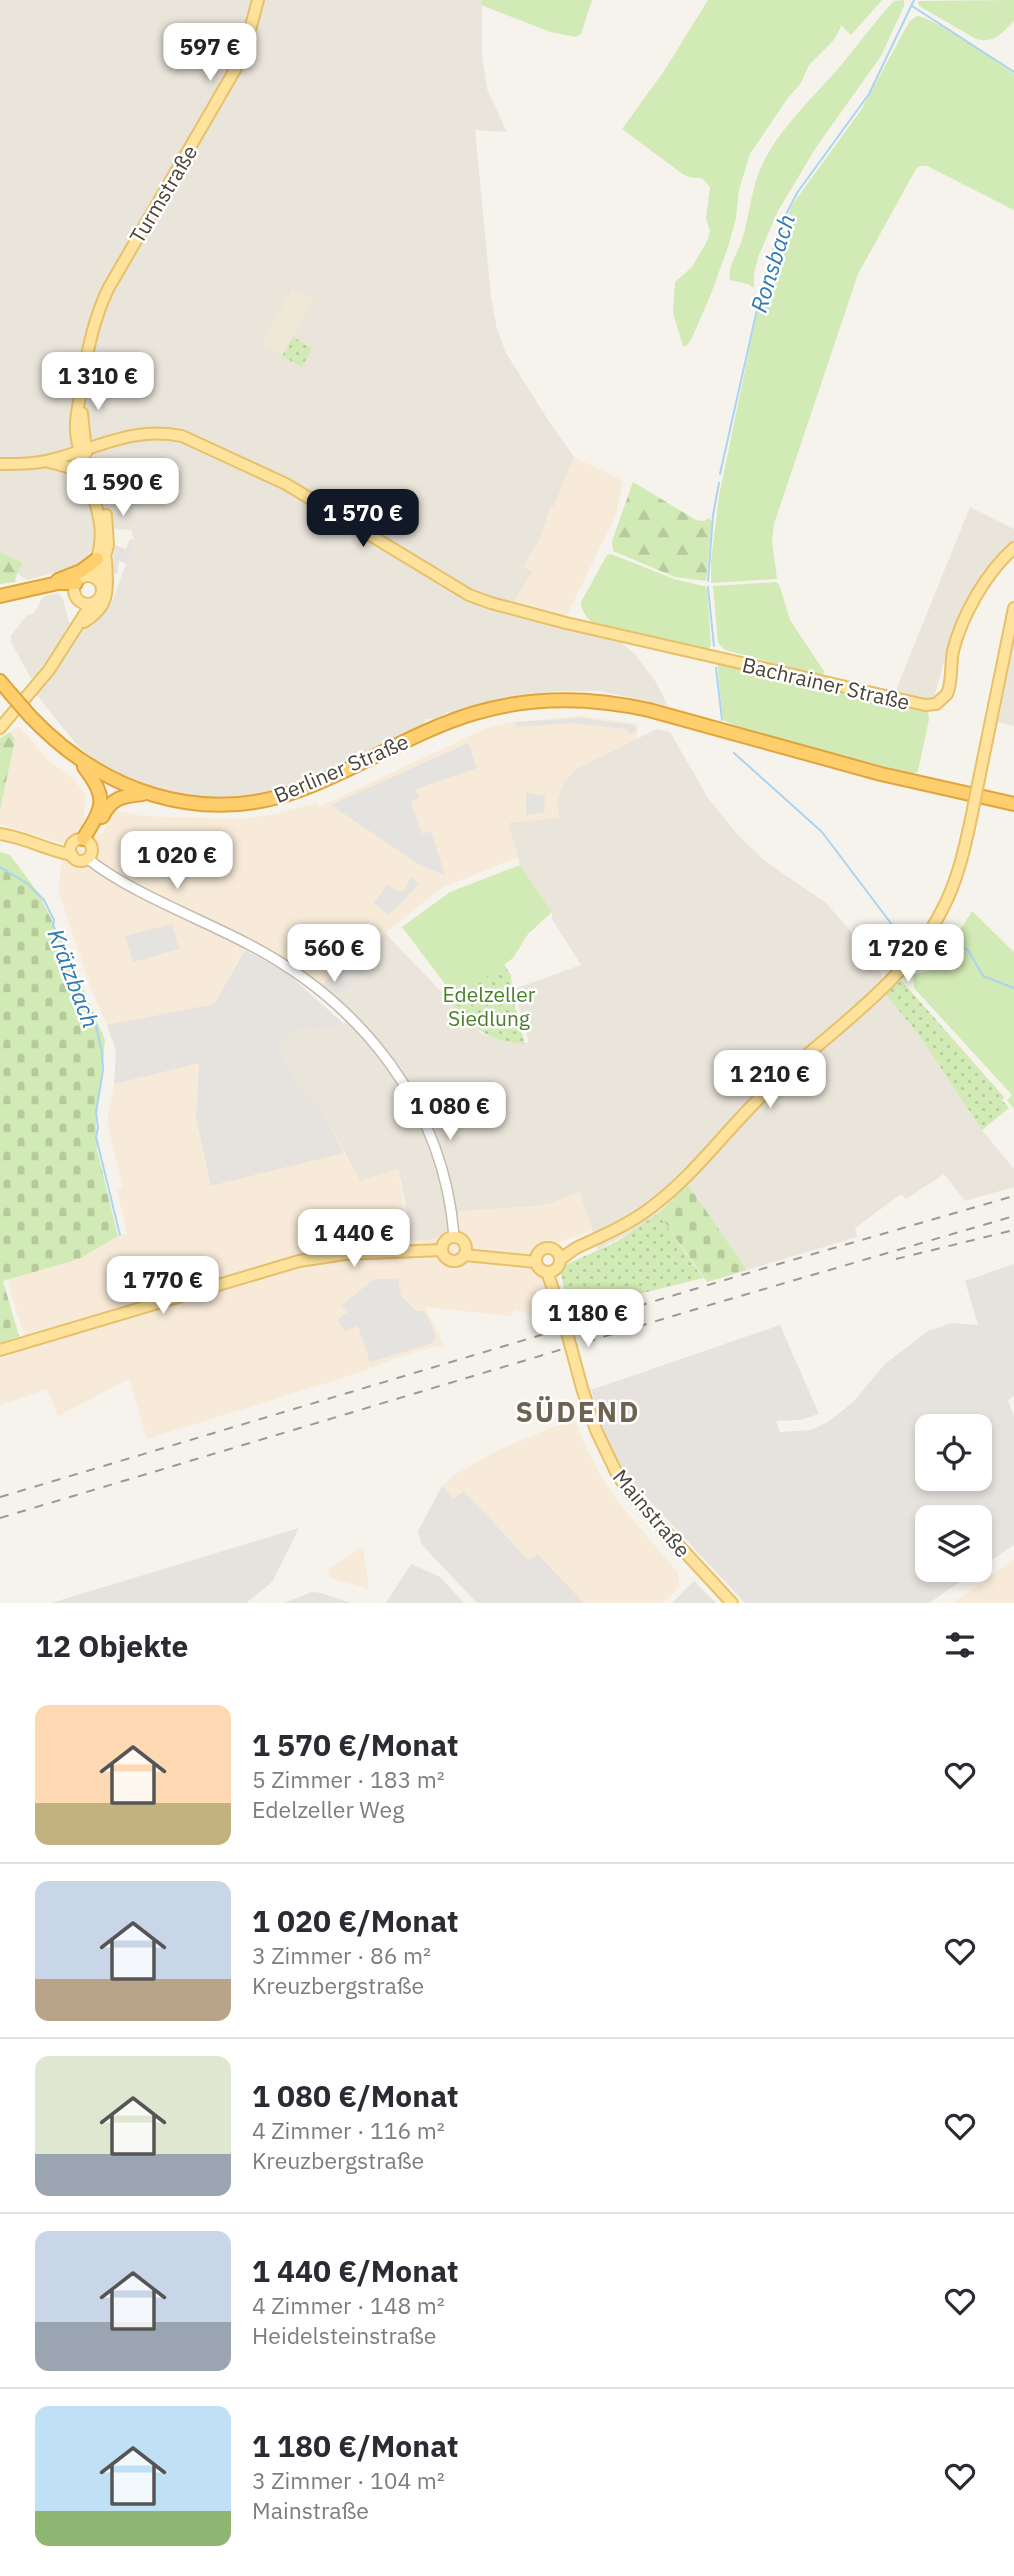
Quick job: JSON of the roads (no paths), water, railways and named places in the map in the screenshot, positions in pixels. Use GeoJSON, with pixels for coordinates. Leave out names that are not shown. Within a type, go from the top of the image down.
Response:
{"type":"FeatureCollection","features":[{"type":"Feature","properties":{"kind":"highway"},"geometry":{"type":"LineString","coordinates":[[0,597],[45,587],[81,571],[101,558]]}},
{"type":"Feature","properties":{"kind":"highway"},"geometry":{"type":"LineString","coordinates":[[45,587],[76,592]]}},
{"type":"Feature","properties":{"kind":"highway","name":"Berliner Straße"},"geometry":{"type":"LineString","coordinates":[[0,681],[56,743],[79,761],[111,779],[147,794],[176,801],[244,803],[281,796],[323,780],[441,725],[510,705],[572,700],[630,706],[857,768],[1014,804]]}},
{"type":"Feature","properties":{"kind":"highway"},"geometry":{"type":"LineString","coordinates":[[79,761],[98,785],[101,797],[97,813],[79,846]]}},
{"type":"Feature","properties":{"kind":"highway"},"geometry":{"type":"LineString","coordinates":[[79,846],[114,799],[123,795],[147,794]]}},
{"type":"Feature","properties":{"kind":"main road","name":"Turmstraße"},"geometry":{"type":"LineString","coordinates":[[101,558],[101,526],[76,415],[90,341],[101,302],[236,68],[247,41],[258,0]]}},
{"type":"Feature","properties":{"kind":"main road","name":"Bachrainer Straße"},"geometry":{"type":"LineString","coordinates":[[83,449],[153,433],[182,436],[286,484],[469,595],[491,603],[931,705],[944,698],[950,690],[954,646],[971,607],[993,572],[1014,548]]}},
{"type":"Feature","properties":{"kind":"main road","name":"Turmstraße"},"geometry":{"type":"LineString","coordinates":[[83,449],[108,526],[101,558],[93,578],[102,586],[102,595],[97,602],[91,604]]}},
{"type":"Feature","properties":{"kind":"main road"},"geometry":{"type":"LineString","coordinates":[[0,464],[46,461],[83,449]]}},
{"type":"Feature","properties":{"kind":"main road"},"geometry":{"type":"LineString","coordinates":[[46,461],[88,475]]}},
{"type":"Feature","properties":{"kind":"main road"},"geometry":{"type":"LineString","coordinates":[[78,627],[106,599],[108,585],[101,558]]}},
{"type":"Feature","properties":{"kind":"main road"},"geometry":{"type":"LineString","coordinates":[[76,592],[93,578]]}},
{"type":"Feature","properties":{"kind":"main road"},"geometry":{"type":"LineString","coordinates":[[76,592],[78,627]]}},
{"type":"Feature","properties":{"kind":"main road"},"geometry":{"type":"LineString","coordinates":[[2,726],[37,685],[91,604],[76,592]]}},
{"type":"Feature","properties":{"kind":"main road"},"geometry":{"type":"LineString","coordinates":[[559,1255],[629,1223],[664,1197],[773,1085],[882,988],[915,951],[941,912],[959,870],[1014,608]]}},
{"type":"Feature","properties":{"kind":"main road"},"geometry":{"type":"LineString","coordinates":[[0,834],[39,844],[79,846],[92,849],[88,859],[78,861],[79,846]]}},
{"type":"Feature","properties":{"kind":"main road"},"geometry":{"type":"LineString","coordinates":[[454,1236],[463,1240],[466,1252],[459,1260],[451,1261],[445,1257],[442,1250],[446,1239],[454,1236]]}},
{"type":"Feature","properties":{"kind":"main road"},"geometry":{"type":"LineString","coordinates":[[544,1248],[551,1248],[559,1255],[559,1266],[550,1272],[538,1268],[536,1258],[544,1248]]}},
{"type":"Feature","properties":{"kind":"main road"},"geometry":{"type":"LineString","coordinates":[[0,1350],[299,1261],[345,1254],[442,1250]]}},
{"type":"Feature","properties":{"kind":"main road"},"geometry":{"type":"LineString","coordinates":[[466,1252],[536,1258]]}},
{"type":"Feature","properties":{"kind":"main road","name":"Mainstraße"},"geometry":{"type":"LineString","coordinates":[[550,1272],[582,1388],[596,1430],[618,1476],[732,1603]]}},
{"type":"Feature","properties":{"kind":"street"},"geometry":{"type":"LineString","coordinates":[[88,859],[121,880],[262,952],[302,977],[347,1016],[393,1069],[423,1115],[445,1175],[454,1236]]}},
{"type":"Feature","properties":{"kind":"waterway","name":"Ronsbach"},"geometry":{"type":"LineString","coordinates":[[720,474],[763,283],[781,224],[797,193],[869,94],[914,0]]}},
{"type":"Feature","properties":{"kind":"waterway"},"geometry":{"type":"LineString","coordinates":[[912,6],[1014,72]]}},
{"type":"Feature","properties":{"kind":"waterway","name":"Ronsbach"},"geometry":{"type":"LineString","coordinates":[[708,581],[713,515],[719,483]]}},
{"type":"Feature","properties":{"kind":"waterway","name":"Ronsbach"},"geometry":{"type":"LineString","coordinates":[[708,587],[714,646]]}},
{"type":"Feature","properties":{"kind":"waterway","name":"Ronsbach"},"geometry":{"type":"LineString","coordinates":[[716,668],[722,720]]}},
{"type":"Feature","properties":{"kind":"waterway","name":"Ronsbach"},"geometry":{"type":"LineString","coordinates":[[734,753],[822,832],[896,930],[914,935]]}},
{"type":"Feature","properties":{"kind":"waterway","name":"Krätzbach"},"geometry":{"type":"LineString","coordinates":[[0,867],[28,884],[44,900],[54,920],[53,926],[68,952],[76,982],[95,1022],[103,1070],[96,1112],[96,1137],[120,1235]]}},
{"type":"Feature","properties":{"kind":"waterway","name":"Ronsbach"},"geometry":{"type":"LineString","coordinates":[[953,942],[968,950],[983,976],[1014,988]]}},
{"type":"Feature","properties":{"kind":"railway"},"geometry":{"type":"LineString","coordinates":[[0,1497],[1014,1196]]}},
{"type":"Feature","properties":{"kind":"railway"},"geometry":{"type":"LineString","coordinates":[[0,1518],[1014,1216]]}},
{"type":"Feature","properties":{"kind":"railway"},"geometry":{"type":"LineString","coordinates":[[896,1259],[1014,1230]]}},
{"type":"Feature","properties":{"kind":"district","name":"SÜDEND"},"geometry":{"type":"Point","coordinates":[578,1411]}},
{"type":"Feature","properties":{"kind":"park label","name":"Edelzeller Siedlung"},"geometry":{"type":"Point","coordinates":[489,1006]}}]}
